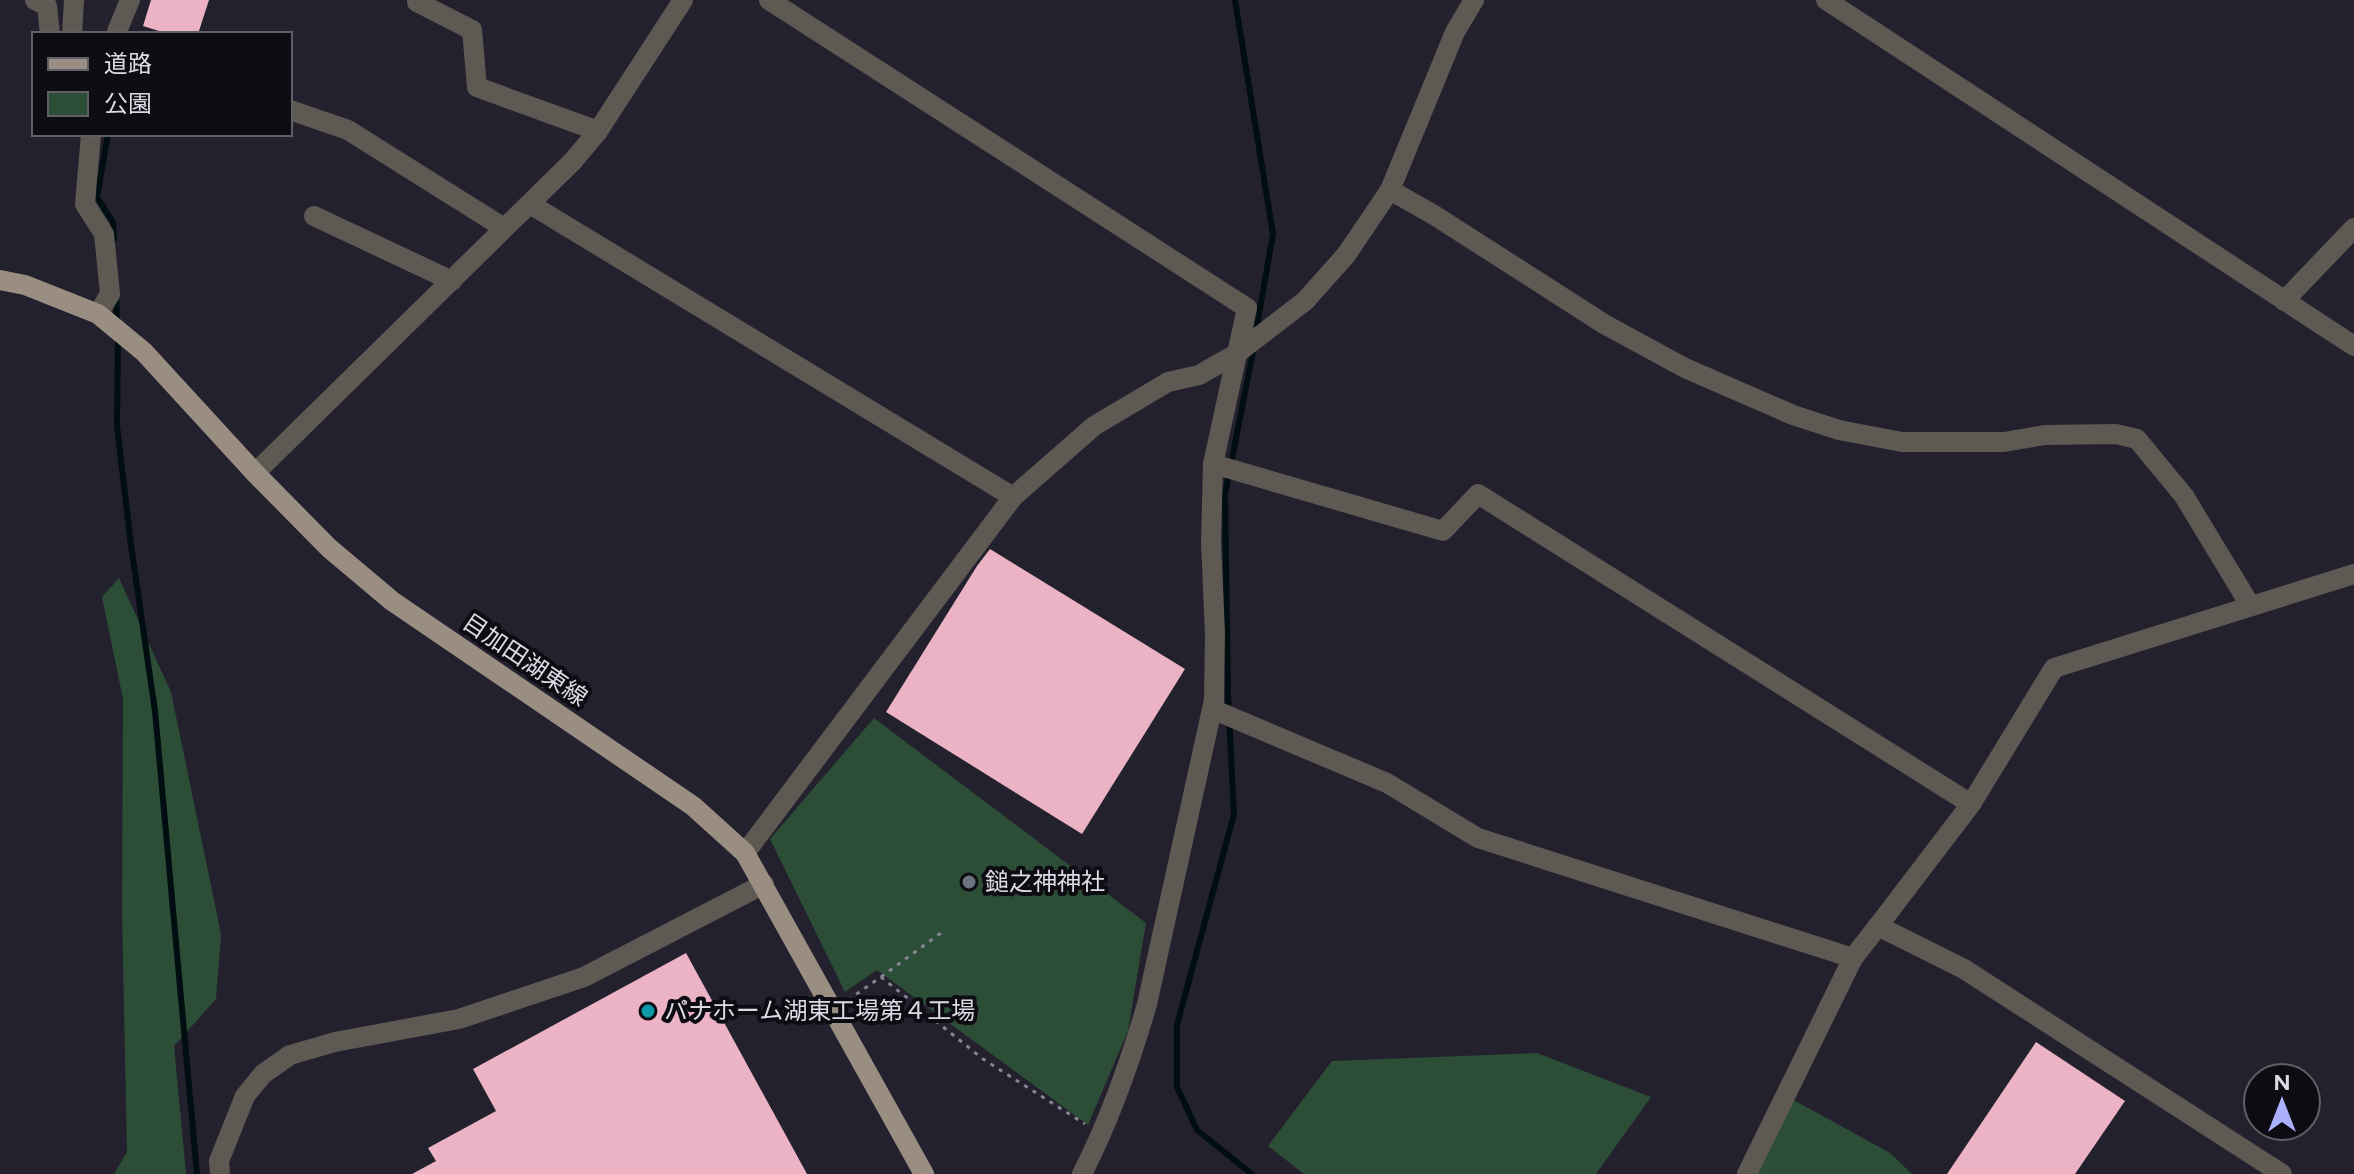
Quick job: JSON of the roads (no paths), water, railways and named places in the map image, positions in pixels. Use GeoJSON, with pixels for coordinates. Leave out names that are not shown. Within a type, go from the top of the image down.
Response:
{"type":"FeatureCollection","features":[{"type":"Feature","properties":{"kind":"main road","name":"目加田湖東線"},"geometry":{"type":"LineString","coordinates":[[0,280],[25,285],[98,314],[144,352],[329,548],[392,601],[693,806],[745,853],[924,1174]]}},
{"type":"Feature","properties":{"kind":"street"},"geometry":{"type":"LineString","coordinates":[[35,0],[47,6],[50,32]]}},
{"type":"Feature","properties":{"kind":"street"},"geometry":{"type":"LineString","coordinates":[[72,32],[74,0]]}},
{"type":"Feature","properties":{"kind":"street"},"geometry":{"type":"LineString","coordinates":[[117,32],[130,0]]}},
{"type":"Feature","properties":{"kind":"street"},"geometry":{"type":"LineString","coordinates":[[417,0],[472,30],[477,87],[598,131]]}},
{"type":"Feature","properties":{"kind":"street"},"geometry":{"type":"LineString","coordinates":[[255,473],[573,161],[598,131],[683,0]]}},
{"type":"Feature","properties":{"kind":"street"},"geometry":{"type":"LineString","coordinates":[[769,0],[1247,308],[1236,354],[1211,543],[1215,633],[1212,709],[1147,1004],[1133,1054],[1102,1134],[1082,1174]]}},
{"type":"Feature","properties":{"kind":"street"},"geometry":{"type":"LineString","coordinates":[[745,853],[1013,497],[1094,426],[1168,382],[1199,375],[1236,354],[1305,301],[1346,255],[1390,190],[1455,32],[1474,0]]}},
{"type":"Feature","properties":{"kind":"street"},"geometry":{"type":"LineString","coordinates":[[1826,0],[2354,346]]}},
{"type":"Feature","properties":{"kind":"street"},"geometry":{"type":"LineString","coordinates":[[292,111],[348,130],[504,228]]}},
{"type":"Feature","properties":{"kind":"street"},"geometry":{"type":"LineString","coordinates":[[91,136],[85,204],[104,234],[110,294],[98,314]]}},
{"type":"Feature","properties":{"kind":"street"},"geometry":{"type":"LineString","coordinates":[[1390,190],[1618,332],[1685,368],[1793,415],[1839,430],[1902,442],[2004,442],[2045,435],[2116,434],[2137,439],[2184,496],[2250,605]]}},
{"type":"Feature","properties":{"kind":"street"},"geometry":{"type":"LineString","coordinates":[[530,204],[1013,497]]}},
{"type":"Feature","properties":{"kind":"street"},"geometry":{"type":"LineString","coordinates":[[314,216],[452,281]]}},
{"type":"Feature","properties":{"kind":"street"},"geometry":{"type":"LineString","coordinates":[[2284,301],[2354,228]]}},
{"type":"Feature","properties":{"kind":"street"},"geometry":{"type":"LineString","coordinates":[[1223,467],[1443,531],[1478,494],[1971,804]]}},
{"type":"Feature","properties":{"kind":"street"},"geometry":{"type":"LineString","coordinates":[[1747,1174],[1853,958],[1971,804],[2054,668],[2354,574]]}},
{"type":"Feature","properties":{"kind":"street"},"geometry":{"type":"LineString","coordinates":[[1212,709],[1387,783],[1478,838],[1853,958]]}},
{"type":"Feature","properties":{"kind":"street"},"geometry":{"type":"LineString","coordinates":[[220,1174],[219,1161],[245,1096],[263,1074],[290,1055],[335,1042],[459,1019],[584,977],[764,884]]}},
{"type":"Feature","properties":{"kind":"street"},"geometry":{"type":"LineString","coordinates":[[1878,926],[1964,969],[2282,1174]]}},
{"type":"Feature","properties":{"kind":"waterway"},"geometry":{"type":"LineString","coordinates":[[1235,0],[1273,234],[1256,332]]}},
{"type":"Feature","properties":{"kind":"waterway"},"geometry":{"type":"LineString","coordinates":[[108,136],[97,197],[113,222],[114,239]]}},
{"type":"Feature","properties":{"kind":"waterway"},"geometry":{"type":"LineString","coordinates":[[116,294],[117,323]]}},
{"type":"Feature","properties":{"kind":"waterway"},"geometry":{"type":"LineString","coordinates":[[118,338],[117,426],[155,711],[197,1174]]}},
{"type":"Feature","properties":{"kind":"waterway"},"geometry":{"type":"LineString","coordinates":[[1252,1174],[1197,1130],[1177,1087],[1177,1025],[1234,814],[1228,694],[1225,494],[1254,347]]}},
{"type":"Feature","properties":{"kind":"place","name":"鎚之神神社"},"geometry":{"type":"Point","coordinates":[969,882]}},
{"type":"Feature","properties":{"kind":"place","name":"パナホーム湖東工場第４工場"},"geometry":{"type":"Point","coordinates":[648,1011]}}]}
